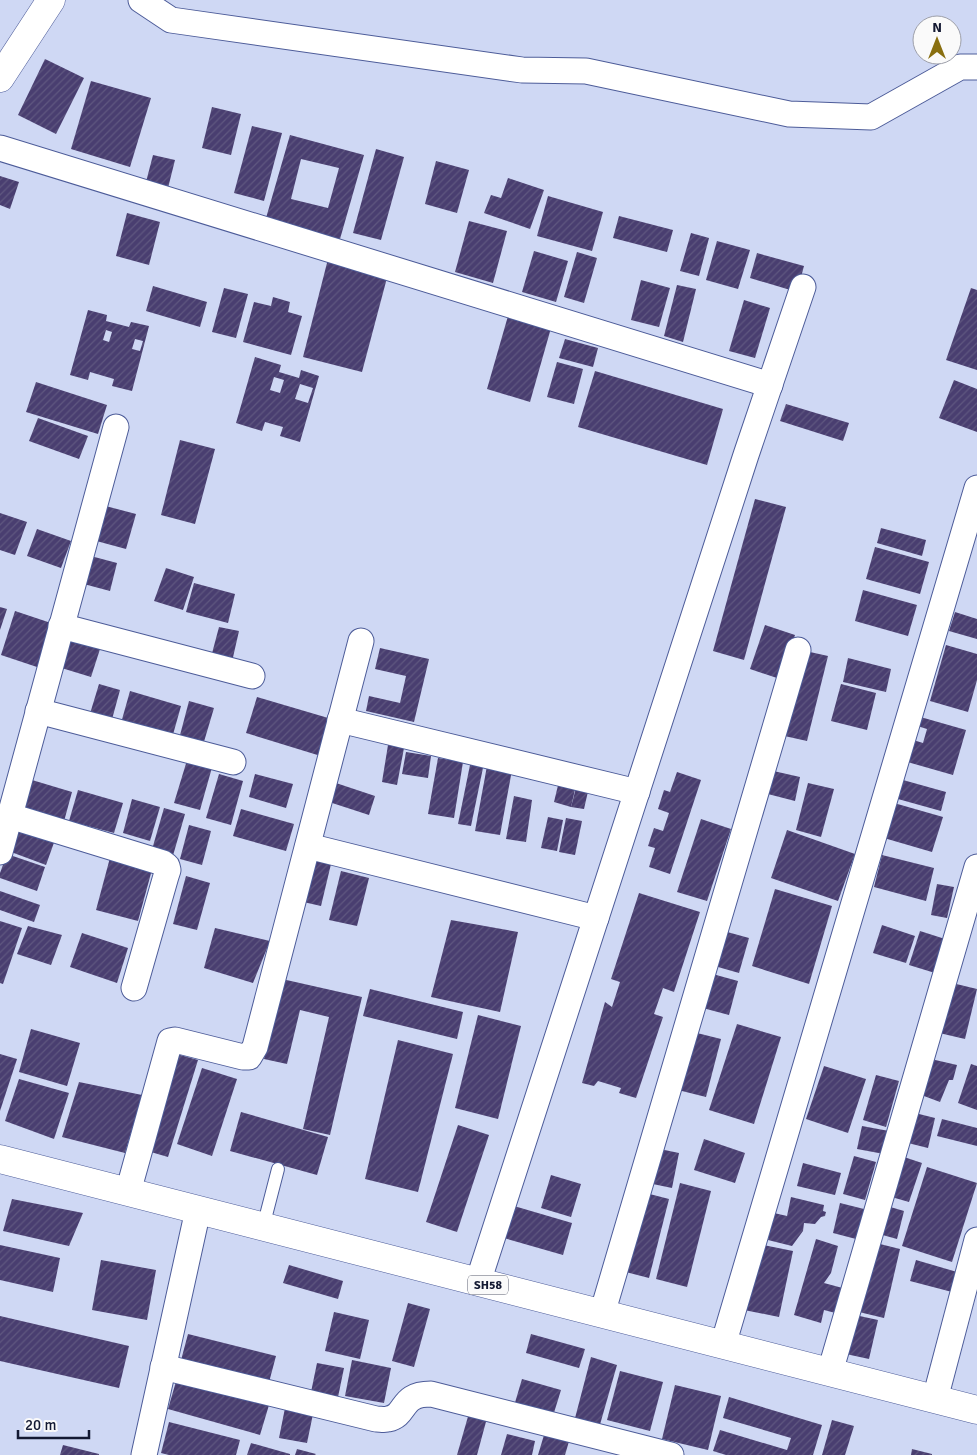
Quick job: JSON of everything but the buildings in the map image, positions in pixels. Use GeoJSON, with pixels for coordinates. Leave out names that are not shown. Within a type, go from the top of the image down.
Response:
{"type":"FeatureCollection","features":[{"type":"Feature","properties":{"kind":"main road"},"geometry":{"type":"LineString","coordinates":[[0,78],[51,0]]}},
{"type":"Feature","properties":{"kind":"main road","name":"SH58"},"geometry":{"type":"LineString","coordinates":[[0,1159],[977,1410]]}},
{"type":"Feature","properties":{"kind":"street"},"geometry":{"type":"LineString","coordinates":[[140,0],[171,20],[522,70],[586,71],[789,114],[871,118],[960,67],[977,67]]}},
{"type":"Feature","properties":{"kind":"street"},"geometry":{"type":"LineString","coordinates":[[0,148],[770,385]]}},
{"type":"Feature","properties":{"kind":"street"},"geometry":{"type":"LineString","coordinates":[[478,1282],[803,287]]}},
{"type":"Feature","properties":{"kind":"street"},"geometry":{"type":"LineString","coordinates":[[0,852],[116,427]]}},
{"type":"Feature","properties":{"kind":"street"},"geometry":{"type":"LineString","coordinates":[[723,1345],[977,488]]}},
{"type":"Feature","properties":{"kind":"street"},"geometry":{"type":"LineString","coordinates":[[61,626],[252,676]]}},
{"type":"Feature","properties":{"kind":"street"},"geometry":{"type":"LineString","coordinates":[[128,1192],[170,1042],[175,1040],[243,1057],[250,1056],[256,1047],[361,641]]}},
{"type":"Feature","properties":{"kind":"street"},"geometry":{"type":"LineString","coordinates":[[602,1314],[798,650]]}},
{"type":"Feature","properties":{"kind":"street"},"geometry":{"type":"LineString","coordinates":[[38,711],[233,762]]}},
{"type":"Feature","properties":{"kind":"street"},"geometry":{"type":"LineString","coordinates":[[340,720],[637,792]]}},
{"type":"Feature","properties":{"kind":"street"},"geometry":{"type":"LineString","coordinates":[[10,816],[154,860],[167,866],[168,870],[134,988]]}},
{"type":"Feature","properties":{"kind":"street"},"geometry":{"type":"LineString","coordinates":[[308,846],[596,918]]}},
{"type":"Feature","properties":{"kind":"street"},"geometry":{"type":"LineString","coordinates":[[830,1372],[977,867]]}},
{"type":"Feature","properties":{"kind":"street"},"geometry":{"type":"LineString","coordinates":[[144,1455],[198,1210]]}},
{"type":"Feature","properties":{"kind":"street"},"geometry":{"type":"LineString","coordinates":[[935,1399],[977,1240]]}},
{"type":"Feature","properties":{"kind":"street"},"geometry":{"type":"LineString","coordinates":[[163,1367],[376,1419],[388,1419],[398,1414],[406,1402],[413,1397],[420,1394],[431,1394],[671,1455]]}},
{"type":"Feature","properties":{"kind":"lane"},"geometry":{"type":"LineString","coordinates":[[263,1227],[278,1169]]}}]}
